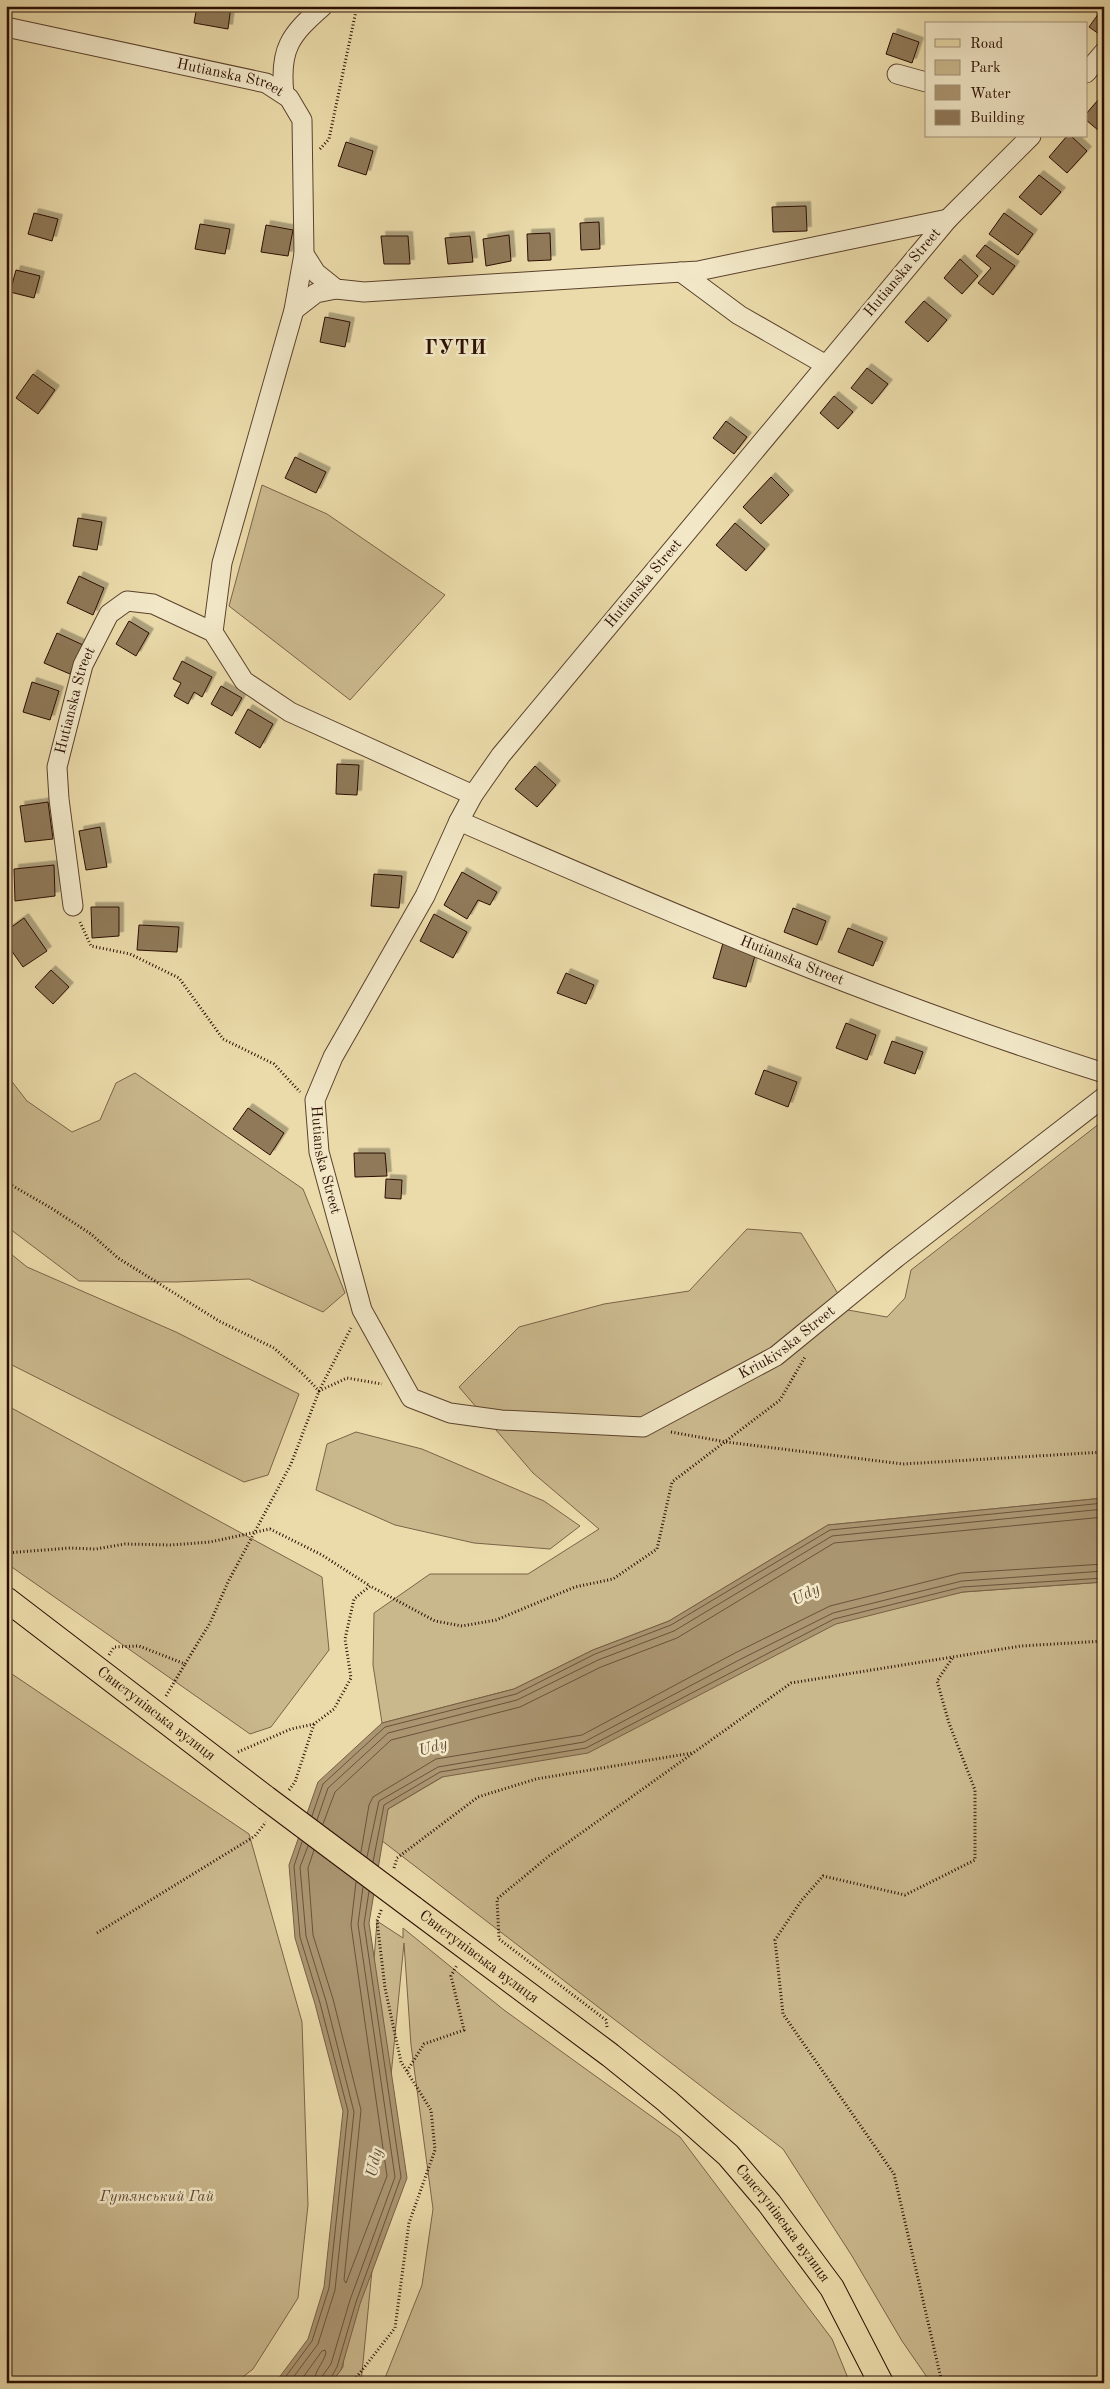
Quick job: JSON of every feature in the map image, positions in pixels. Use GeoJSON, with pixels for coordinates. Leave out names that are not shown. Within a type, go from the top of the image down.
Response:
{"type":"FeatureCollection","features":[{"type":"Feature","properties":{"kind":"main road","name":"Свистунівська вулиця"},"geometry":{"type":"LineString","coordinates":[[6,1599],[156,1713],[272,1806],[610,2054],[728,2155],[769,2203],[832,2288],[881,2383]]}},
{"type":"Feature","properties":{"kind":"street"},"geometry":{"type":"LineString","coordinates":[[284,94],[282,77],[284,53],[300,26],[324,6]]}},
{"type":"Feature","properties":{"kind":"street","name":"Hutianska Street"},"geometry":{"type":"LineString","coordinates":[[10,27],[266,83],[290,98],[302,120],[304,254],[294,310],[222,563],[213,632],[153,604],[127,601],[109,614],[83,665],[58,767],[59,799],[73,906]]}},
{"type":"Feature","properties":{"kind":"street"},"geometry":{"type":"LineString","coordinates":[[1088,71],[1104,52]]}},
{"type":"Feature","properties":{"kind":"street"},"geometry":{"type":"LineString","coordinates":[[897,74],[925,82]]}},
{"type":"Feature","properties":{"kind":"street"},"geometry":{"type":"LineString","coordinates":[[948,219],[1029,138]]}},
{"type":"Feature","properties":{"kind":"street","name":"Hutianska Street"},"geometry":{"type":"LineString","coordinates":[[336,289],[364,292],[698,271],[948,219]]}},
{"type":"Feature","properties":{"kind":"street","name":"Hutianska Street"},"geometry":{"type":"LineString","coordinates":[[410,1398],[362,1310],[318,1152],[316,1100],[333,1057],[425,896],[473,795],[501,755],[948,219]]}},
{"type":"Feature","properties":{"kind":"street"},"geometry":{"type":"LineString","coordinates":[[304,254],[316,273],[336,289]]}},
{"type":"Feature","properties":{"kind":"street"},"geometry":{"type":"LineString","coordinates":[[682,272],[740,315],[826,365]]}},
{"type":"Feature","properties":{"kind":"street"},"geometry":{"type":"LineString","coordinates":[[294,310],[316,292],[336,289]]}},
{"type":"Feature","properties":{"kind":"street"},"geometry":{"type":"LineString","coordinates":[[213,632],[244,681],[290,712],[473,795]]}},
{"type":"Feature","properties":{"kind":"street","name":"Hutianska Street"},"geometry":{"type":"LineString","coordinates":[[459,821],[835,979],[1040,1053],[1104,1073]]}},
{"type":"Feature","properties":{"kind":"street","name":"Kriukivska Street"},"geometry":{"type":"LineString","coordinates":[[643,1427],[776,1356],[896,1258],[1104,1097]]}},
{"type":"Feature","properties":{"kind":"street"},"geometry":{"type":"LineString","coordinates":[[410,1398],[450,1413],[501,1420],[643,1427]]}},
{"type":"Feature","properties":{"kind":"path"},"geometry":{"type":"LineString","coordinates":[[303,168],[329,139],[357,6]]}},
{"type":"Feature","properties":{"kind":"path"},"geometry":{"type":"LineString","coordinates":[[73,906],[91,946],[130,954],[178,978],[223,1039],[274,1064],[316,1108]]}},
{"type":"Feature","properties":{"kind":"path"},"geometry":{"type":"LineString","coordinates":[[6,1182],[91,1234],[118,1258],[219,1321],[274,1348],[319,1391]]}},
{"type":"Feature","properties":{"kind":"path"},"geometry":{"type":"LineString","coordinates":[[156,1713],[210,1623],[228,1582],[290,1464],[319,1391],[362,1310]]}},
{"type":"Feature","properties":{"kind":"path"},"geometry":{"type":"LineString","coordinates":[[6,1553],[70,1548],[96,1550],[125,1544],[172,1545],[210,1542],[270,1529],[322,1555],[370,1586],[435,1621],[462,1626],[496,1620],[576,1587],[613,1579],[657,1549],[672,1482],[780,1400],[809,1351]]}},
{"type":"Feature","properties":{"kind":"path"},"geometry":{"type":"LineString","coordinates":[[319,1391],[347,1378],[382,1384],[410,1398]]}},
{"type":"Feature","properties":{"kind":"path"},"geometry":{"type":"LineString","coordinates":[[643,1427],[726,1442],[903,1464],[1104,1452]]}},
{"type":"Feature","properties":{"kind":"path"},"geometry":{"type":"LineString","coordinates":[[217,1761],[291,1728],[314,1724],[334,1709],[351,1678],[345,1639],[354,1599],[370,1586]]}},
{"type":"Feature","properties":{"kind":"path"},"geometry":{"type":"LineString","coordinates":[[610,2054],[606,2020],[499,1940],[497,1898],[549,1856],[790,1683],[1022,1646],[1104,1641]]}},
{"type":"Feature","properties":{"kind":"path"},"geometry":{"type":"LineString","coordinates":[[99,1670],[114,1648],[140,1646],[185,1664]]}},
{"type":"Feature","properties":{"kind":"path"},"geometry":{"type":"LineString","coordinates":[[942,2383],[894,2174],[783,2014],[775,1940],[801,1901],[823,1876],[905,1895],[975,1860],[975,1790],[949,1723],[937,1681],[953,1657]]}},
{"type":"Feature","properties":{"kind":"path"},"geometry":{"type":"LineString","coordinates":[[97,1933],[255,1836],[272,1806],[295,1782],[314,1724]]}},
{"type":"Feature","properties":{"kind":"path"},"geometry":{"type":"LineString","coordinates":[[391,1876],[397,1858],[478,1797],[536,1779],[693,1753]]}},
{"type":"Feature","properties":{"kind":"path"},"geometry":{"type":"LineString","coordinates":[[352,2383],[395,2328],[409,2223],[436,2150],[431,2110],[401,2062],[385,1988],[377,1921],[383,1903]]}},
{"type":"Feature","properties":{"kind":"path"},"geometry":{"type":"LineString","coordinates":[[407,2071],[424,2044],[464,2030],[451,1976],[459,1962]]}},
{"type":"Feature","properties":{"kind":"green space"},"geometry":{"type":"Polygon","coordinates":[[[262,485],[327,514],[445,595],[350,700],[229,606],[262,485]]]}},
{"type":"Feature","properties":{"kind":"green space"},"geometry":{"type":"Polygon","coordinates":[[[135,1073],[303,1189],[345,1293],[323,1312],[249,1279],[176,1282],[79,1281],[6,1226],[6,1074],[27,1101],[72,1132],[100,1120],[116,1083],[135,1073]]]}},
{"type":"Feature","properties":{"kind":"green space"},"geometry":{"type":"Polygon","coordinates":[[[1104,1120],[1104,1498],[828,1525],[669,1621],[593,1650],[514,1689],[382,1723],[373,1665],[374,1613],[430,1574],[528,1574],[599,1529],[533,1473],[459,1387],[519,1327],[604,1304],[689,1291],[747,1229],[801,1233],[848,1310],[887,1317],[905,1298],[911,1270],[1104,1120]]]}},
{"type":"Feature","properties":{"kind":"green space"},"geometry":{"type":"Polygon","coordinates":[[[6,1250],[27,1267],[176,1332],[299,1394],[268,1475],[244,1482],[6,1362],[6,1250]]]}},
{"type":"Feature","properties":{"kind":"green space"},"geometry":{"type":"Polygon","coordinates":[[[6,1405],[322,1577],[329,1650],[271,1727],[250,1734],[6,1563],[6,1405]]]}},
{"type":"Feature","properties":{"kind":"green space"},"geometry":{"type":"Polygon","coordinates":[[[356,1432],[422,1449],[544,1501],[580,1526],[550,1549],[474,1543],[395,1525],[316,1490],[327,1444],[356,1432]]]}},
{"type":"Feature","properties":{"kind":"green space"},"geometry":{"type":"Polygon","coordinates":[[[1104,1582],[1104,2383],[931,2383],[902,2341],[852,2256],[783,2149],[381,1840],[388,1809],[446,1775],[833,1617],[963,1592],[1104,1582]]]}},
{"type":"Feature","properties":{"kind":"green space","name":"Гутянський Гай"},"geometry":{"type":"Polygon","coordinates":[[[6,1670],[249,1834],[302,2022],[308,2205],[298,2298],[253,2369],[235,2383],[6,2383],[6,1670]]]}},
{"type":"Feature","properties":{"kind":"green space"},"geometry":{"type":"Polygon","coordinates":[[[377,1921],[403,1938],[403,1928],[504,2010],[680,2137],[832,2339],[850,2383],[383,2383],[422,2285],[433,2209],[411,2045],[404,1943],[361,2383],[331,2383],[343,2367],[377,1921]]]}},
{"type":"Feature","properties":{"kind":"water","name":"Udy"},"geometry":{"type":"Polygon","coordinates":[[[1104,1498],[1104,1582],[963,1592],[836,1624],[588,1753],[442,1777],[388,1809],[369,1923],[407,2178],[360,2304],[341,2370],[331,2383],[275,2383],[308,2339],[324,2287],[343,2111],[315,2004],[295,1938],[289,1865],[318,1782],[382,1723],[514,1689],[593,1650],[669,1621],[828,1525],[1104,1498]]]}},
{"type":"Feature","properties":{"kind":"building"},"geometry":{"type":"Polygon","coordinates":[[[197,6],[231,6],[228,29],[194,23],[197,6]]]}},
{"type":"Feature","properties":{"kind":"building"},"geometry":{"type":"Polygon","coordinates":[[[1104,6],[1104,34],[1102,36],[1089,27],[1104,6]]]}},
{"type":"Feature","properties":{"kind":"building"},"geometry":{"type":"Polygon","coordinates":[[[893,33],[919,42],[912,63],[886,54],[893,33]]]}},
{"type":"Feature","properties":{"kind":"building"},"geometry":{"type":"Polygon","coordinates":[[[1104,93],[1104,135],[1088,122],[1088,112],[1104,93]]]}},
{"type":"Feature","properties":{"kind":"building"},"geometry":{"type":"Polygon","coordinates":[[[1065,138],[1073,138],[1087,151],[1067,173],[1049,157],[1065,138]]]}},
{"type":"Feature","properties":{"kind":"building"},"geometry":{"type":"Polygon","coordinates":[[[346,142],[373,151],[366,175],[338,166],[346,142]]]}},
{"type":"Feature","properties":{"kind":"building"},"geometry":{"type":"Polygon","coordinates":[[[1039,175],[1061,192],[1041,215],[1019,197],[1039,175]]]}},
{"type":"Feature","properties":{"kind":"building"},"geometry":{"type":"Polygon","coordinates":[[[806,206],[807,231],[773,232],[772,207],[806,206]]]}},
{"type":"Feature","properties":{"kind":"building"},"geometry":{"type":"Polygon","coordinates":[[[34,213],[58,219],[52,241],[28,234],[34,213]]]}},
{"type":"Feature","properties":{"kind":"building"},"geometry":{"type":"Polygon","coordinates":[[[1004,213],[1033,234],[1018,255],[989,234],[1004,213]]]}},
{"type":"Feature","properties":{"kind":"building"},"geometry":{"type":"Polygon","coordinates":[[[599,222],[600,249],[581,250],[580,223],[599,222]]]}},
{"type":"Feature","properties":{"kind":"building"},"geometry":{"type":"Polygon","coordinates":[[[200,224],[230,229],[225,254],[195,249],[200,224]]]}},
{"type":"Feature","properties":{"kind":"building"},"geometry":{"type":"Polygon","coordinates":[[[266,225],[293,230],[288,256],[261,252],[266,225]]]}},
{"type":"Feature","properties":{"kind":"building"},"geometry":{"type":"Polygon","coordinates":[[[550,233],[551,260],[528,261],[527,234],[550,233]]]}},
{"type":"Feature","properties":{"kind":"building"},"geometry":{"type":"Polygon","coordinates":[[[509,235],[511,261],[486,266],[483,239],[509,235]]]}},
{"type":"Feature","properties":{"kind":"building"},"geometry":{"type":"Polygon","coordinates":[[[381,236],[408,236],[410,264],[384,264],[381,236]]]}},
{"type":"Feature","properties":{"kind":"building"},"geometry":{"type":"Polygon","coordinates":[[[470,236],[473,262],[448,264],[445,238],[470,236]]]}},
{"type":"Feature","properties":{"kind":"building"},"geometry":{"type":"Polygon","coordinates":[[[985,245],[1015,266],[993,295],[978,283],[991,268],[976,256],[985,245]]]}},
{"type":"Feature","properties":{"kind":"building"},"geometry":{"type":"Polygon","coordinates":[[[960,259],[978,276],[962,294],[944,278],[960,259]]]}},
{"type":"Feature","properties":{"kind":"building"},"geometry":{"type":"Polygon","coordinates":[[[16,270],[40,276],[34,298],[10,292],[16,270]]]}},
{"type":"Feature","properties":{"kind":"building"},"geometry":{"type":"Polygon","coordinates":[[[924,301],[947,320],[928,342],[905,322],[924,301]]]}},
{"type":"Feature","properties":{"kind":"building"},"geometry":{"type":"Polygon","coordinates":[[[325,317],[350,322],[345,347],[320,342],[325,317]]]}},
{"type":"Feature","properties":{"kind":"building"},"geometry":{"type":"Polygon","coordinates":[[[867,368],[888,384],[872,404],[851,388],[867,368]]]}},
{"type":"Feature","properties":{"kind":"building"},"geometry":{"type":"Polygon","coordinates":[[[33,374],[55,390],[38,414],[16,398],[33,374]]]}},
{"type":"Feature","properties":{"kind":"building"},"geometry":{"type":"Polygon","coordinates":[[[834,396],[853,412],[838,429],[820,413],[834,396]]]}},
{"type":"Feature","properties":{"kind":"building"},"geometry":{"type":"Polygon","coordinates":[[[726,421],[747,437],[734,454],[713,438],[726,421]]]}},
{"type":"Feature","properties":{"kind":"building"},"geometry":{"type":"Polygon","coordinates":[[[295,457],[326,472],[316,493],[285,478],[295,457]]]}},
{"type":"Feature","properties":{"kind":"building"},"geometry":{"type":"Polygon","coordinates":[[[771,477],[789,495],[761,524],[743,507],[771,477]]]}},
{"type":"Feature","properties":{"kind":"building"},"geometry":{"type":"Polygon","coordinates":[[[78,518],[102,522],[97,550],[73,546],[78,518]]]}},
{"type":"Feature","properties":{"kind":"building"},"geometry":{"type":"Polygon","coordinates":[[[735,523],[765,549],[746,571],[716,545],[735,523]]]}},
{"type":"Feature","properties":{"kind":"building"},"geometry":{"type":"Polygon","coordinates":[[[79,576],[104,588],[93,615],[67,603],[79,576]]]}},
{"type":"Feature","properties":{"kind":"building"},"geometry":{"type":"Polygon","coordinates":[[[129,621],[149,633],[136,656],[116,644],[129,621]]]}},
{"type":"Feature","properties":{"kind":"building"},"geometry":{"type":"Polygon","coordinates":[[[57,633],[83,645],[70,674],[44,663],[57,633]]]}},
{"type":"Feature","properties":{"kind":"building"},"geometry":{"type":"Polygon","coordinates":[[[182,661],[212,677],[202,697],[194,692],[188,704],[174,696],[181,683],[173,679],[182,661]]]}},
{"type":"Feature","properties":{"kind":"building"},"geometry":{"type":"Polygon","coordinates":[[[32,682],[59,691],[50,720],[23,712],[32,682]]]}},
{"type":"Feature","properties":{"kind":"building"},"geometry":{"type":"Polygon","coordinates":[[[221,686],[242,698],[232,716],[211,704],[221,686]]]}},
{"type":"Feature","properties":{"kind":"building"},"geometry":{"type":"Polygon","coordinates":[[[248,709],[273,724],[260,748],[235,733],[248,709]]]}},
{"type":"Feature","properties":{"kind":"building"},"geometry":{"type":"Polygon","coordinates":[[[337,764],[359,765],[357,795],[336,794],[337,764]]]}},
{"type":"Feature","properties":{"kind":"building"},"geometry":{"type":"Polygon","coordinates":[[[535,766],[556,785],[537,807],[515,789],[535,766]]]}},
{"type":"Feature","properties":{"kind":"building"},"geometry":{"type":"Polygon","coordinates":[[[48,802],[53,839],[25,842],[20,806],[48,802]]]}},
{"type":"Feature","properties":{"kind":"building"},"geometry":{"type":"Polygon","coordinates":[[[100,827],[107,867],[86,870],[79,831],[100,827]]]}},
{"type":"Feature","properties":{"kind":"building"},"geometry":{"type":"Polygon","coordinates":[[[54,865],[55,896],[15,901],[14,869],[54,865]]]}},
{"type":"Feature","properties":{"kind":"building"},"geometry":{"type":"Polygon","coordinates":[[[462,872],[497,892],[490,905],[478,900],[467,919],[444,905],[462,872]]]}},
{"type":"Feature","properties":{"kind":"building"},"geometry":{"type":"Polygon","coordinates":[[[374,874],[402,876],[399,908],[371,906],[374,874]]]}},
{"type":"Feature","properties":{"kind":"building"},"geometry":{"type":"Polygon","coordinates":[[[91,907],[119,907],[119,936],[92,938],[91,907]]]}},
{"type":"Feature","properties":{"kind":"building"},"geometry":{"type":"Polygon","coordinates":[[[793,908],[826,921],[817,945],[784,932],[793,908]]]}},
{"type":"Feature","properties":{"kind":"building"},"geometry":{"type":"Polygon","coordinates":[[[434,914],[467,932],[453,958],[420,941],[434,914]]]}},
{"type":"Feature","properties":{"kind":"building"},"geometry":{"type":"Polygon","coordinates":[[[24,918],[47,951],[23,967],[6,943],[6,931],[24,918]]]}},
{"type":"Feature","properties":{"kind":"building"},"geometry":{"type":"Polygon","coordinates":[[[139,925],[179,927],[177,952],[137,950],[139,925]]]}},
{"type":"Feature","properties":{"kind":"building"},"geometry":{"type":"Polygon","coordinates":[[[848,928],[883,942],[873,966],[838,952],[848,928]]]}},
{"type":"Feature","properties":{"kind":"building"},"geometry":{"type":"Polygon","coordinates":[[[723,943],[756,952],[746,987],[713,978],[723,943]]]}},
{"type":"Feature","properties":{"kind":"building"},"geometry":{"type":"Polygon","coordinates":[[[51,970],[69,987],[53,1004],[35,987],[51,970]]]}},
{"type":"Feature","properties":{"kind":"building"},"geometry":{"type":"Polygon","coordinates":[[[566,973],[594,985],[586,1004],[557,993],[566,973]]]}},
{"type":"Feature","properties":{"kind":"building"},"geometry":{"type":"Polygon","coordinates":[[[846,1023],[876,1035],[867,1060],[836,1048],[846,1023]]]}},
{"type":"Feature","properties":{"kind":"building"},"geometry":{"type":"Polygon","coordinates":[[[892,1041],[923,1052],[915,1074],[884,1063],[892,1041]]]}},
{"type":"Feature","properties":{"kind":"building"},"geometry":{"type":"Polygon","coordinates":[[[764,1070],[797,1082],[788,1107],[755,1094],[764,1070]]]}},
{"type":"Feature","properties":{"kind":"building"},"geometry":{"type":"Polygon","coordinates":[[[248,1108],[284,1133],[270,1155],[233,1129],[248,1108]]]}},
{"type":"Feature","properties":{"kind":"building"},"geometry":{"type":"Polygon","coordinates":[[[354,1153],[385,1153],[387,1176],[355,1177],[354,1153]]]}},
{"type":"Feature","properties":{"kind":"building"},"geometry":{"type":"Polygon","coordinates":[[[386,1179],[402,1180],[401,1199],[385,1198],[386,1179]]]}},
{"type":"Feature","properties":{"kind":"district","name":"ГУТИ"},"geometry":{"type":"Point","coordinates":[456,349]}}]}
